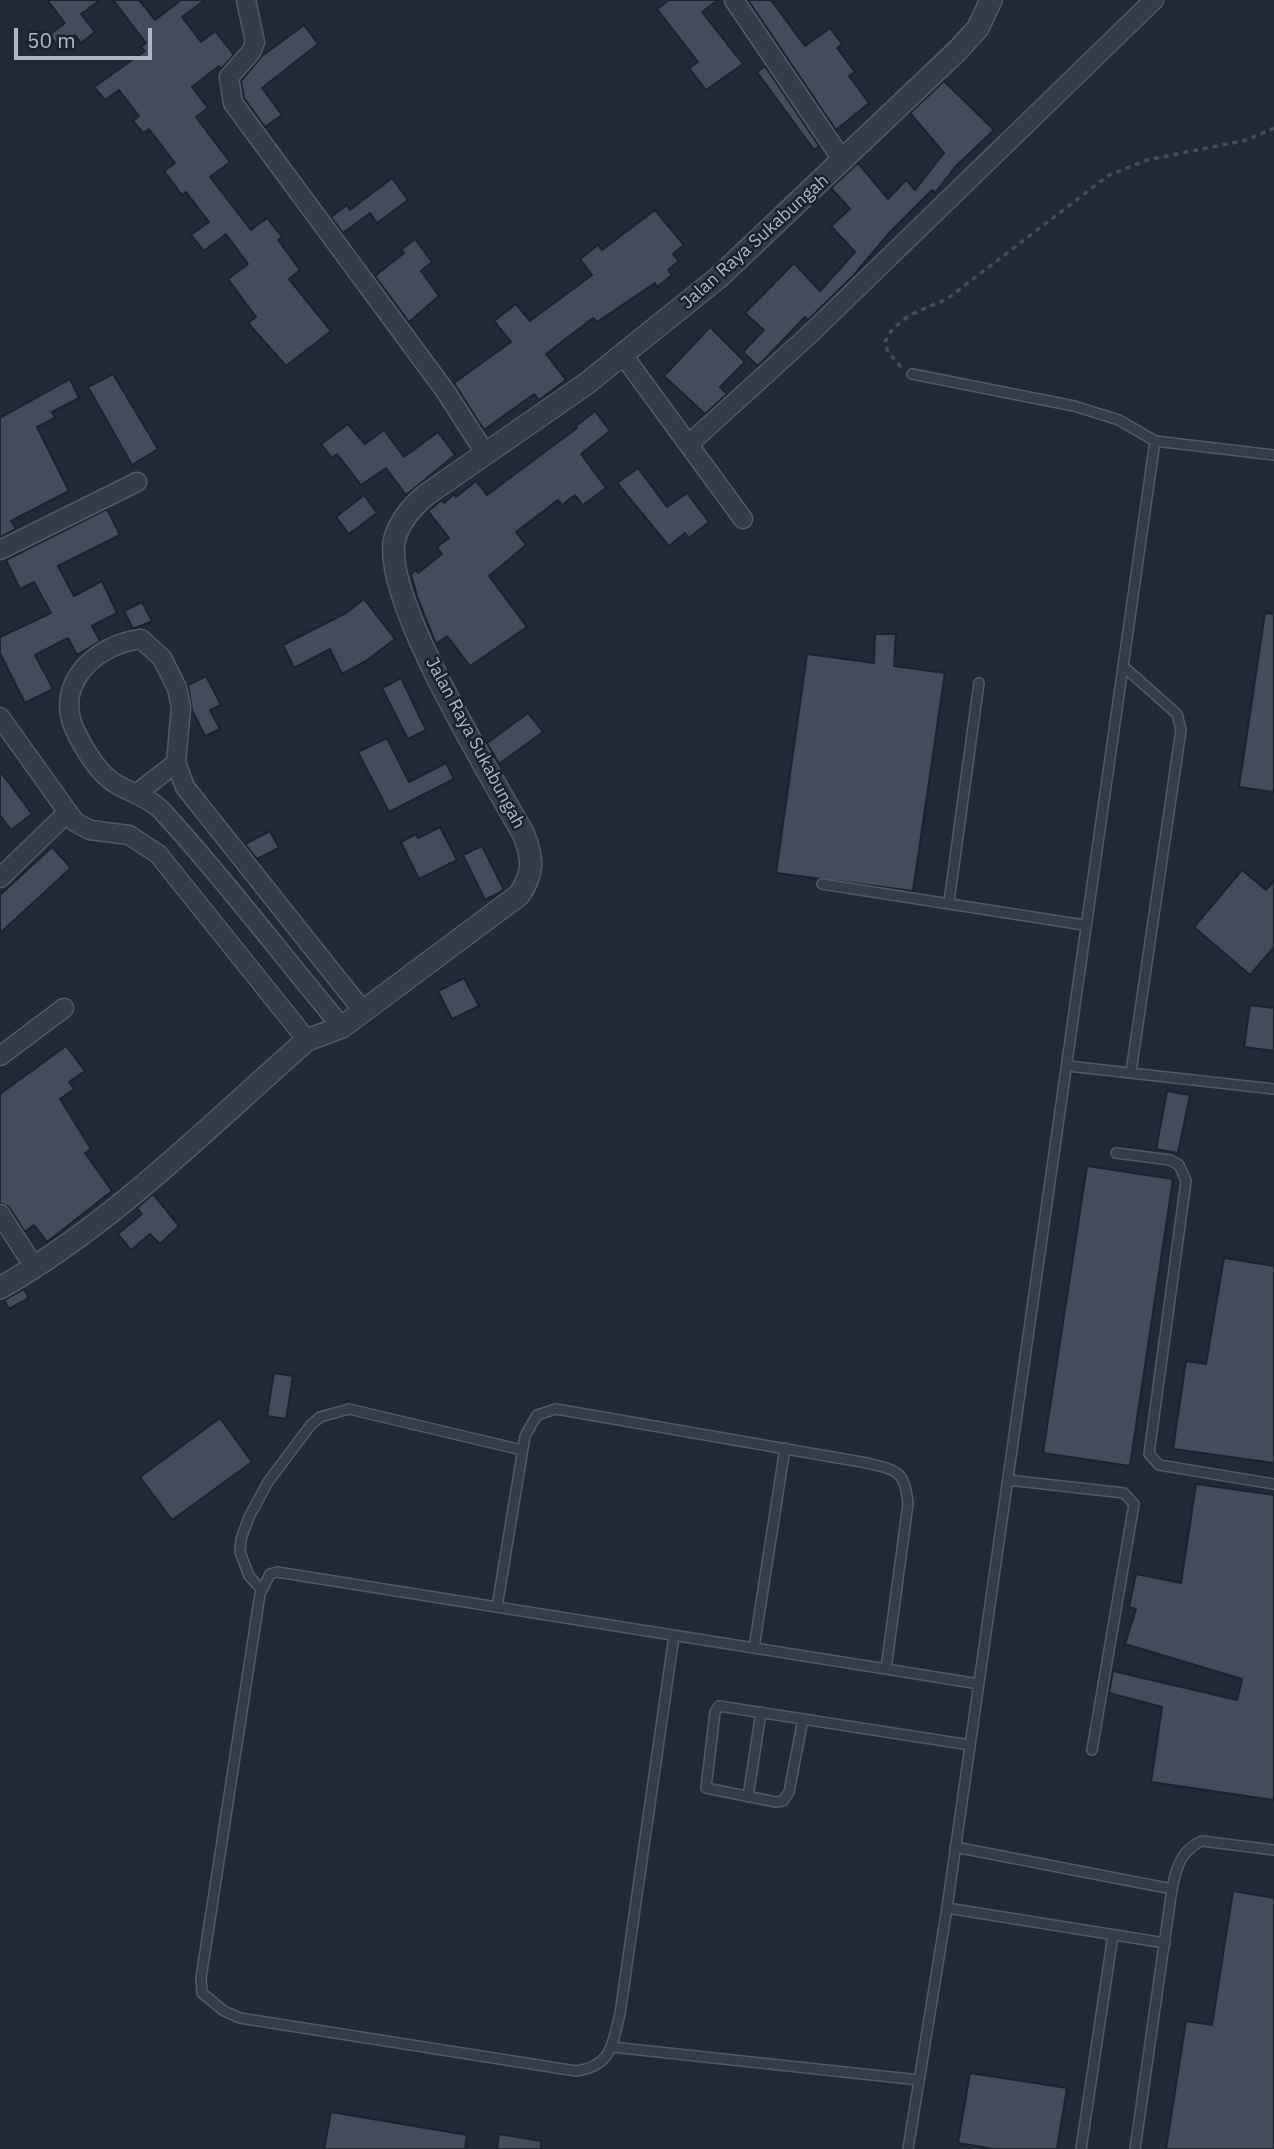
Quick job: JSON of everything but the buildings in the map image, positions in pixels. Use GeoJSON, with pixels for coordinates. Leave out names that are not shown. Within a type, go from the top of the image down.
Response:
{"type":"FeatureCollection","features":[{"type":"Feature","properties":{"kind":"street"},"geometry":{"type":"LineString","coordinates":[[246,0],[255,42],[251,52],[229,77],[233,103],[446,393],[485,453]]}},
{"type":"Feature","properties":{"kind":"street"},"geometry":{"type":"LineString","coordinates":[[734,0],[844,161]]}},
{"type":"Feature","properties":{"kind":"street","name":"Jalan Raya Sukabungah"},"geometry":{"type":"LineString","coordinates":[[0,1288],[35,1268],[101,1221],[307,1040],[342,1027],[519,895],[530,878],[532,857],[524,835],[446,695],[394,576],[395,537],[409,511],[623,355],[719,277],[844,161],[978,28],[991,0]]}},
{"type":"Feature","properties":{"kind":"street"},"geometry":{"type":"LineString","coordinates":[[689,444],[810,334],[1154,0]]}},
{"type":"Feature","properties":{"kind":"street"},"geometry":{"type":"LineString","coordinates":[[623,355],[743,519]]}},
{"type":"Feature","properties":{"kind":"street"},"geometry":{"type":"LineString","coordinates":[[0,550],[137,482]]}},
{"type":"Feature","properties":{"kind":"street"},"geometry":{"type":"LineString","coordinates":[[342,1027],[159,808],[104,776],[74,729],[68,706],[73,680],[99,654],[127,641],[141,639],[163,658],[177,688],[181,707],[176,763],[185,787],[363,1011]]}},
{"type":"Feature","properties":{"kind":"street"},"geometry":{"type":"LineString","coordinates":[[0,717],[67,813],[82,827],[129,835],[158,854],[307,1040]]}},
{"type":"Feature","properties":{"kind":"street"},"geometry":{"type":"LineString","coordinates":[[136,794],[176,763]]}},
{"type":"Feature","properties":{"kind":"street"},"geometry":{"type":"LineString","coordinates":[[0,878],[67,813]]}},
{"type":"Feature","properties":{"kind":"street"},"geometry":{"type":"LineString","coordinates":[[0,1056],[64,1008]]}},
{"type":"Feature","properties":{"kind":"street"},"geometry":{"type":"LineString","coordinates":[[0,1214],[35,1268]]}},
{"type":"Feature","properties":{"kind":"lane"},"geometry":{"type":"LineString","coordinates":[[912,374],[1074,405],[1119,421],[1155,441],[1274,455]]}},
{"type":"Feature","properties":{"kind":"lane"},"geometry":{"type":"LineString","coordinates":[[908,2149],[947,1908],[1068,1066],[1084,925],[1124,667],[1155,441]]}},
{"type":"Feature","properties":{"kind":"lane"},"geometry":{"type":"LineString","coordinates":[[1124,667],[1177,714],[1181,730],[1131,1072]]}},
{"type":"Feature","properties":{"kind":"lane"},"geometry":{"type":"LineString","coordinates":[[949,902],[979,683]]}},
{"type":"Feature","properties":{"kind":"lane"},"geometry":{"type":"LineString","coordinates":[[822,884],[1084,925]]}},
{"type":"Feature","properties":{"kind":"lane"},"geometry":{"type":"LineString","coordinates":[[1068,1066],[1274,1089]]}},
{"type":"Feature","properties":{"kind":"lane"},"geometry":{"type":"LineString","coordinates":[[1116,1153],[1170,1160],[1179,1165],[1186,1181],[1148,1450],[1150,1457],[1159,1465],[1274,1484]]}},
{"type":"Feature","properties":{"kind":"lane"},"geometry":{"type":"LineString","coordinates":[[497,1607],[522,1450],[530,1423],[537,1415],[556,1409],[891,1469],[906,1484],[908,1504],[886,1669]]}},
{"type":"Feature","properties":{"kind":"lane"},"geometry":{"type":"LineString","coordinates":[[261,1589],[243,1563],[241,1539],[268,1482],[320,1417],[337,1411],[361,1411],[522,1450]]}},
{"type":"Feature","properties":{"kind":"lane"},"geometry":{"type":"LineString","coordinates":[[754,1648],[785,1448]]}},
{"type":"Feature","properties":{"kind":"lane"},"geometry":{"type":"LineString","coordinates":[[1008,1480],[1124,1493],[1134,1504],[1092,1750]]}},
{"type":"Feature","properties":{"kind":"lane"},"geometry":{"type":"LineString","coordinates":[[674,1636],[620,2014],[612,2047],[602,2062],[590,2069],[576,2070],[240,2018],[224,2011],[202,1993],[201,1978],[261,1589],[270,1574],[277,1572],[979,1684]]}},
{"type":"Feature","properties":{"kind":"lane"},"geometry":{"type":"LineString","coordinates":[[803,1719],[786,1798],[776,1802],[709,1789],[704,1784],[717,1707],[761,1712],[970,1745]]}},
{"type":"Feature","properties":{"kind":"lane"},"geometry":{"type":"LineString","coordinates":[[748,1797],[761,1712]]}},
{"type":"Feature","properties":{"kind":"lane"},"geometry":{"type":"LineString","coordinates":[[1135,2149],[1176,1868],[1184,1853],[1202,1841],[1274,1850]]}},
{"type":"Feature","properties":{"kind":"lane"},"geometry":{"type":"LineString","coordinates":[[955,1847],[1172,1889]]}},
{"type":"Feature","properties":{"kind":"lane"},"geometry":{"type":"LineString","coordinates":[[947,1908],[1166,1944]]}},
{"type":"Feature","properties":{"kind":"lane"},"geometry":{"type":"LineString","coordinates":[[1081,2149],[1113,1935]]}},
{"type":"Feature","properties":{"kind":"lane"},"geometry":{"type":"LineString","coordinates":[[612,2047],[919,2080]]}},
{"type":"Feature","properties":{"kind":"path"},"geometry":{"type":"LineString","coordinates":[[912,374],[888,352],[885,342],[892,328],[910,316],[947,299],[1109,175],[1147,160],[1247,140],[1274,128]]}}]}
